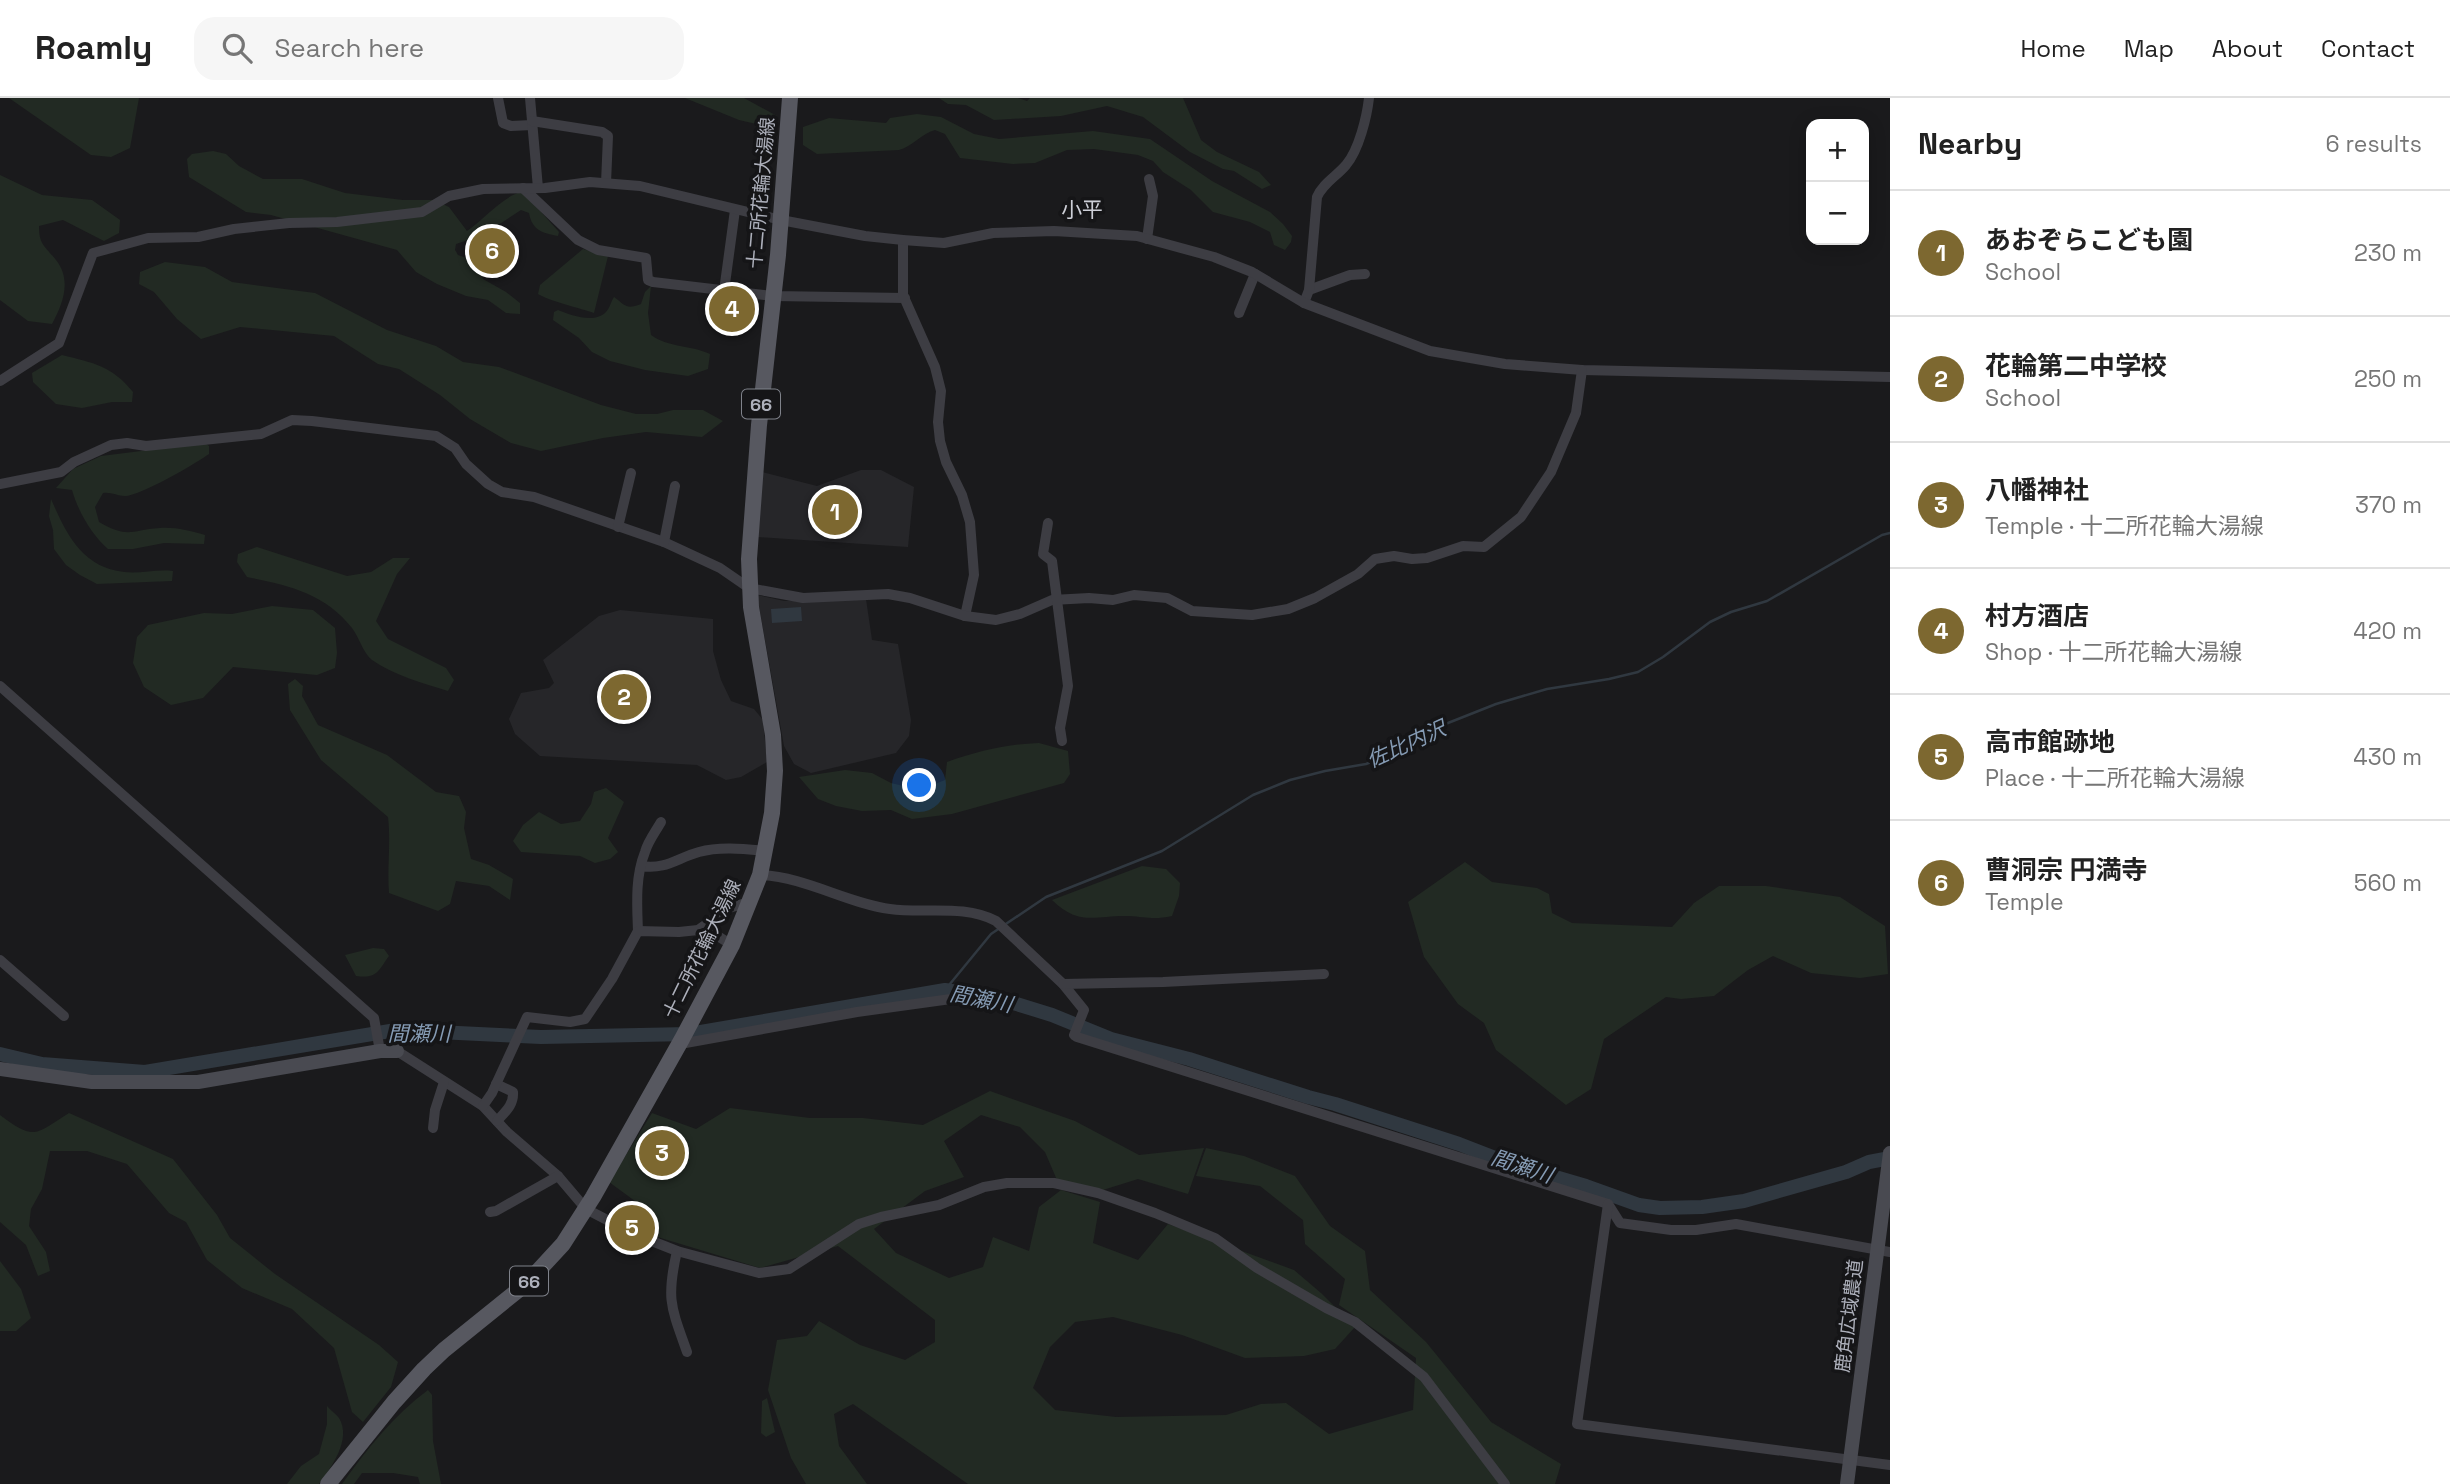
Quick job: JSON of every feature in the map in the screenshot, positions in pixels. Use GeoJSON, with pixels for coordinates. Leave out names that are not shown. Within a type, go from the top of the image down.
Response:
{"type":"FeatureCollection","features":[{"type":"Feature","properties":{"kind":"main road","name":"十二所花輪大湯線"},"geometry":{"type":"LineString","coordinates":[[328,1484],[394,1402],[444,1350],[527,1283],[563,1244],[586,1209],[681,1042],[732,945],[761,875],[775,771],[774,735],[762,677],[749,588],[749,559],[790,98]]}},
{"type":"Feature","properties":{"kind":"street"},"geometry":{"type":"LineString","coordinates":[[498,98],[503,123],[510,126],[532,123],[602,132],[608,136],[606,183]]}},
{"type":"Feature","properties":{"kind":"street"},"geometry":{"type":"LineString","coordinates":[[530,98],[538,188]]}},
{"type":"Feature","properties":{"kind":"street"},"geometry":{"type":"LineString","coordinates":[[1304,303],[1309,290],[1317,197],[1321,189],[1349,162],[1358,141],[1369,98]]}},
{"type":"Feature","properties":{"kind":"street"},"geometry":{"type":"LineString","coordinates":[[1147,239],[1153,196],[1149,179]]}},
{"type":"Feature","properties":{"kind":"street"},"geometry":{"type":"LineString","coordinates":[[0,381],[59,343],[93,253],[148,238],[198,237],[234,229],[289,223],[337,222],[422,212],[449,196],[483,189],[538,188],[590,182],[639,186],[781,220],[865,236],[903,240],[944,243],[993,233],[1054,231],[1136,236],[1214,257],[1255,274],[1304,303],[1430,351],[1505,364],[1582,370],[1890,377]]}},
{"type":"Feature","properties":{"kind":"street"},"geometry":{"type":"LineString","coordinates":[[523,188],[578,240],[598,250],[646,258],[648,280],[773,296],[905,298]]}},
{"type":"Feature","properties":{"kind":"street"},"geometry":{"type":"LineString","coordinates":[[724,291],[735,210]]}},
{"type":"Feature","properties":{"kind":"street"},"geometry":{"type":"LineString","coordinates":[[903,240],[905,298],[942,391],[938,422],[940,441],[970,522],[974,575],[965,616]]}},
{"type":"Feature","properties":{"kind":"street"},"geometry":{"type":"LineString","coordinates":[[1239,313],[1255,274]]}},
{"type":"Feature","properties":{"kind":"street"},"geometry":{"type":"LineString","coordinates":[[1309,290],[1350,275],[1365,274]]}},
{"type":"Feature","properties":{"kind":"street"},"geometry":{"type":"LineString","coordinates":[[1,482],[61,472],[74,462],[111,445],[127,443],[146,446],[261,434],[292,420],[312,421],[436,436],[455,448],[466,464],[488,484],[502,492],[534,497],[664,542],[720,568],[749,588],[803,598],[888,594],[965,616],[996,620],[1058,600],[1113,600],[1134,595],[1167,597],[1192,611],[1252,615],[1288,609],[1315,598],[1358,574],[1375,559],[1394,556],[1427,558],[1462,546],[1484,547],[1521,517],[1551,472],[1576,414],[1582,370]]}},
{"type":"Feature","properties":{"kind":"street"},"geometry":{"type":"LineString","coordinates":[[618,527],[631,473]]}},
{"type":"Feature","properties":{"kind":"street"},"geometry":{"type":"LineString","coordinates":[[664,542],[675,486]]}},
{"type":"Feature","properties":{"kind":"street"},"geometry":{"type":"LineString","coordinates":[[1048,523],[1043,554],[1052,561],[1068,686],[1060,728],[1062,741]]}},
{"type":"Feature","properties":{"kind":"street"},"geometry":{"type":"LineString","coordinates":[[0,685],[374,1018],[379,1048]]}},
{"type":"Feature","properties":{"kind":"street"},"geometry":{"type":"LineString","coordinates":[[483,1106],[527,1017],[570,1022],[585,1019],[612,979],[638,931],[637,898],[641,866],[645,850],[661,822]]}},
{"type":"Feature","properties":{"kind":"street"},"geometry":{"type":"LineString","coordinates":[[641,866],[656,868],[700,852],[725,849],[766,852]]}},
{"type":"Feature","properties":{"kind":"street"},"geometry":{"type":"LineString","coordinates":[[761,875],[789,879],[862,903],[890,909],[972,911],[996,920],[1063,984],[1084,1010],[1074,1035],[1262,1097],[1608,1204],[1620,1223],[1671,1230],[1696,1230],[1736,1224],[1883,1250]]}},
{"type":"Feature","properties":{"kind":"street"},"geometry":{"type":"LineString","coordinates":[[698,930],[729,908],[750,902]]}},
{"type":"Feature","properties":{"kind":"street"},"geometry":{"type":"LineString","coordinates":[[638,931],[698,930],[716,935],[732,945]]}},
{"type":"Feature","properties":{"kind":"street"},"geometry":{"type":"LineString","coordinates":[[0,960],[64,1016]]}},
{"type":"Feature","properties":{"kind":"street"},"geometry":{"type":"LineString","coordinates":[[1063,984],[1324,974]]}},
{"type":"Feature","properties":{"kind":"street"},"geometry":{"type":"LineString","coordinates":[[681,1042],[958,998]]}},
{"type":"Feature","properties":{"kind":"street"},"geometry":{"type":"LineString","coordinates":[[0,1069],[92,1082],[198,1082],[379,1048],[397,1051],[483,1106],[558,1176],[586,1209],[634,1234],[677,1251],[759,1273],[789,1269],[859,1224],[939,1205],[984,1187],[1007,1183],[1054,1184],[1098,1193],[1215,1238],[1257,1268],[1355,1322],[1424,1377],[1505,1484]]}},
{"type":"Feature","properties":{"kind":"street"},"geometry":{"type":"LineString","coordinates":[[433,1128],[435,1110],[444,1082]]}},
{"type":"Feature","properties":{"kind":"street"},"geometry":{"type":"LineString","coordinates":[[496,1084],[513,1091],[512,1104],[497,1121]]}},
{"type":"Feature","properties":{"kind":"street","name":"鹿角広域農道"},"geometry":{"type":"LineString","coordinates":[[1847,1484],[1883,1250],[1889,1161]]}},
{"type":"Feature","properties":{"kind":"street"},"geometry":{"type":"LineString","coordinates":[[490,1212],[558,1176]]}},
{"type":"Feature","properties":{"kind":"street"},"geometry":{"type":"LineString","coordinates":[[1608,1204],[1577,1424],[1890,1465]]}},
{"type":"Feature","properties":{"kind":"street"},"geometry":{"type":"LineString","coordinates":[[677,1251],[670,1281],[671,1300],[674,1319],[687,1352]]}},
{"type":"Feature","properties":{"kind":"shaded area"},"geometry":{"type":"Polygon","coordinates":[[[9,98],[139,98],[130,148],[111,157],[91,155],[9,98]]]}},
{"type":"Feature","properties":{"kind":"shaded area"},"geometry":{"type":"Polygon","coordinates":[[[685,98],[744,98],[777,116],[769,127],[739,120],[685,98]]]}},
{"type":"Feature","properties":{"kind":"shaded area"},"geometry":{"type":"Polygon","coordinates":[[[939,98],[1018,98],[1027,101],[1030,98],[1183,98],[1201,140],[1217,152],[1259,172],[1271,185],[1262,189],[1234,171],[1223,169],[1190,152],[1143,117],[1107,106],[1061,116],[994,120],[966,105],[948,104],[939,98]]]}},
{"type":"Feature","properties":{"kind":"shaded area"},"geometry":{"type":"Polygon","coordinates":[[[917,114],[941,117],[974,134],[999,139],[1093,131],[1150,139],[1212,181],[1270,212],[1292,236],[1291,242],[1285,250],[1274,245],[1270,232],[1250,222],[1213,212],[1191,190],[1163,172],[1153,161],[1138,155],[1094,149],[1067,150],[1035,163],[1013,164],[960,158],[945,134],[935,130],[899,150],[817,154],[803,145],[803,127],[829,118],[886,123],[890,118],[917,114]]]}},
{"type":"Feature","properties":{"kind":"shaded area"},"geometry":{"type":"Polygon","coordinates":[[[213,151],[226,154],[239,166],[263,179],[302,179],[345,193],[403,200],[434,200],[449,207],[467,231],[509,197],[523,192],[559,232],[558,236],[539,230],[529,213],[521,210],[483,235],[456,244],[458,255],[475,261],[483,279],[520,303],[520,314],[506,313],[488,300],[466,296],[416,272],[397,250],[271,215],[246,212],[189,177],[187,159],[192,154],[213,151]]]}},
{"type":"Feature","properties":{"kind":"shaded area"},"geometry":{"type":"Polygon","coordinates":[[[0,175],[42,195],[92,200],[120,220],[119,233],[104,241],[63,220],[39,226],[41,241],[56,260],[64,276],[60,308],[52,324],[28,321],[0,300],[0,175]]]}},
{"type":"Feature","properties":{"kind":"shaded area"},"geometry":{"type":"Polygon","coordinates":[[[583,249],[608,256],[594,313],[538,294],[540,285],[583,249]]]}},
{"type":"Feature","properties":{"kind":"shaded area"},"geometry":{"type":"Polygon","coordinates":[[[165,262],[205,267],[232,282],[315,293],[387,330],[436,346],[463,362],[499,367],[601,405],[636,414],[703,410],[723,421],[702,437],[646,432],[541,451],[511,443],[470,419],[440,395],[399,369],[378,364],[334,336],[240,327],[201,339],[177,319],[154,292],[139,284],[140,272],[165,262]]]}},
{"type":"Feature","properties":{"kind":"shaded area"},"geometry":{"type":"Polygon","coordinates":[[[651,286],[648,313],[651,335],[665,342],[710,354],[708,369],[688,376],[645,370],[610,361],[592,352],[579,338],[553,320],[554,312],[558,310],[589,318],[601,316],[614,297],[626,306],[636,306],[641,304],[645,292],[651,286]]]}},
{"type":"Feature","properties":{"kind":"shaded area"},"geometry":{"type":"Polygon","coordinates":[[[62,355],[93,363],[118,376],[133,392],[132,402],[112,402],[82,408],[56,404],[33,382],[32,373],[62,355]]]}},
{"type":"Feature","properties":{"kind":"shaded area"},"geometry":{"type":"Polygon","coordinates":[[[205,443],[209,446],[209,454],[180,472],[132,495],[103,493],[95,507],[99,522],[117,530],[130,532],[177,529],[205,535],[204,544],[164,543],[133,549],[108,549],[86,522],[72,490],[56,488],[73,469],[101,456],[205,443]]]}},
{"type":"Feature","properties":{"kind":"shaded area"},"geometry":{"type":"Polygon","coordinates":[[[861,470],[881,470],[914,487],[908,547],[758,537],[762,472],[817,486],[861,470]]]}},
{"type":"Feature","properties":{"kind":"shaded area"},"geometry":{"type":"Polygon","coordinates":[[[51,499],[69,536],[86,556],[109,569],[124,572],[173,571],[172,581],[97,584],[80,575],[66,565],[54,549],[49,516],[51,499]]]}},
{"type":"Feature","properties":{"kind":"shaded area"},"geometry":{"type":"Polygon","coordinates":[[[257,547],[347,576],[371,572],[393,558],[410,558],[397,574],[376,621],[388,639],[446,668],[454,680],[448,691],[399,674],[372,660],[352,628],[330,606],[291,587],[247,577],[237,562],[238,554],[257,547]]]}},
{"type":"Feature","properties":{"kind":"shaded area"},"geometry":{"type":"Polygon","coordinates":[[[757,595],[784,601],[866,599],[872,640],[898,644],[911,720],[909,736],[896,753],[811,773],[794,764],[784,746],[757,595]]]}},
{"type":"Feature","properties":{"kind":"shaded area"},"geometry":{"type":"Polygon","coordinates":[[[272,606],[313,610],[335,628],[335,668],[317,675],[233,667],[203,698],[171,705],[144,687],[133,663],[137,637],[148,625],[204,613],[232,614],[272,606]]]}},
{"type":"Feature","properties":{"kind":"shaded area"},"geometry":{"type":"Polygon","coordinates":[[[801,607],[802,621],[772,623],[771,609],[801,607]]]}},
{"type":"Feature","properties":{"kind":"shaded area"},"geometry":{"type":"Polygon","coordinates":[[[620,610],[713,619],[713,651],[721,680],[731,701],[754,709],[763,720],[767,762],[741,777],[726,780],[697,765],[540,756],[515,734],[509,719],[521,693],[549,688],[554,683],[543,660],[599,616],[620,610]]]}},
{"type":"Feature","properties":{"kind":"shaded area"},"geometry":{"type":"Polygon","coordinates":[[[295,679],[303,686],[302,696],[318,725],[387,755],[436,792],[459,796],[466,812],[464,828],[471,859],[489,865],[513,879],[510,900],[489,886],[456,881],[450,904],[438,911],[389,893],[388,817],[321,760],[290,710],[288,684],[295,679]]]}},
{"type":"Feature","properties":{"kind":"shaded area"},"geometry":{"type":"Polygon","coordinates":[[[1039,743],[1068,751],[1070,774],[1064,783],[952,814],[912,819],[891,810],[862,811],[836,806],[818,799],[799,777],[845,770],[872,773],[891,783],[920,790],[945,780],[947,762],[993,749],[1039,743]]]}},
{"type":"Feature","properties":{"kind":"shaded area"},"geometry":{"type":"Polygon","coordinates":[[[606,788],[624,802],[608,838],[618,852],[610,859],[595,863],[580,856],[521,852],[513,841],[523,825],[539,812],[561,824],[580,821],[591,804],[594,792],[606,788]]]}},
{"type":"Feature","properties":{"kind":"shaded area"},"geometry":{"type":"Polygon","coordinates":[[[1465,862],[1492,882],[1537,888],[1549,894],[1552,913],[1572,923],[1672,927],[1694,903],[1719,886],[1766,886],[1840,897],[1885,926],[1888,974],[1860,978],[1811,973],[1773,956],[1748,970],[1714,996],[1681,999],[1666,997],[1604,1039],[1591,1089],[1566,1105],[1496,1050],[1484,1023],[1458,1004],[1424,957],[1408,902],[1465,862]]]}},
{"type":"Feature","properties":{"kind":"shaded area"},"geometry":{"type":"Polygon","coordinates":[[[1142,866],[1166,869],[1180,883],[1172,916],[1080,917],[1071,914],[1052,900],[1142,866]]]}},
{"type":"Feature","properties":{"kind":"shaded area"},"geometry":{"type":"Polygon","coordinates":[[[373,948],[384,949],[389,956],[373,975],[356,976],[345,955],[373,948]]]}},
{"type":"Feature","properties":{"kind":"shaded area"},"geometry":{"type":"Polygon","coordinates":[[[990,1091],[1075,1121],[1139,1155],[1204,1148],[1188,1194],[1138,1179],[1103,1190],[1057,1180],[1045,1152],[1020,1127],[981,1115],[944,1141],[964,1177],[925,1191],[874,1229],[896,1253],[949,1278],[983,1267],[993,1237],[1029,1251],[1039,1207],[1061,1190],[1100,1202],[1093,1243],[1138,1260],[1168,1224],[1294,1270],[1355,1327],[1335,1349],[1304,1356],[1245,1358],[1182,1335],[1113,1317],[1075,1322],[1050,1347],[1033,1388],[1055,1410],[1116,1417],[1226,1415],[1261,1404],[1286,1403],[1329,1434],[1413,1410],[1416,1358],[1339,1305],[1345,1279],[1305,1244],[1303,1220],[1260,1186],[1196,1176],[1206,1148],[1244,1156],[1295,1176],[1330,1226],[1365,1251],[1370,1290],[1426,1342],[1491,1422],[1561,1464],[1555,1484],[968,1484],[853,1404],[834,1414],[839,1446],[867,1484],[806,1484],[791,1458],[768,1390],[777,1340],[807,1336],[819,1321],[860,1345],[905,1360],[935,1342],[935,1320],[838,1246],[760,1268],[641,1232],[654,1215],[609,1182],[652,1113],[696,1129],[730,1108],[810,1118],[863,1118],[923,1125],[990,1091]]]}},
{"type":"Feature","properties":{"kind":"shaded area"},"geometry":{"type":"Polygon","coordinates":[[[69,1113],[173,1159],[217,1215],[230,1238],[275,1274],[379,1345],[398,1362],[391,1387],[363,1422],[352,1412],[334,1348],[292,1309],[242,1288],[207,1260],[186,1222],[169,1213],[127,1164],[87,1151],[50,1151],[42,1189],[31,1209],[29,1226],[46,1252],[50,1271],[38,1276],[26,1245],[0,1222],[0,1115],[21,1129],[34,1132],[69,1113]]]}},
{"type":"Feature","properties":{"kind":"shaded area"},"geometry":{"type":"Polygon","coordinates":[[[0,1261],[21,1289],[31,1318],[16,1331],[0,1331],[0,1261]]]}},
{"type":"Feature","properties":{"kind":"shaded area"},"geometry":{"type":"Polygon","coordinates":[[[428,1390],[432,1395],[433,1441],[441,1484],[420,1484],[418,1477],[393,1473],[362,1473],[354,1484],[342,1484],[381,1434],[428,1390]]]}},
{"type":"Feature","properties":{"kind":"shaded area"},"geometry":{"type":"Polygon","coordinates":[[[767,1398],[775,1432],[766,1437],[761,1433],[762,1401],[767,1398]]]}},
{"type":"Feature","properties":{"kind":"shaded area"},"geometry":{"type":"Polygon","coordinates":[[[327,1406],[339,1418],[342,1426],[342,1444],[334,1462],[319,1484],[287,1484],[301,1466],[319,1454],[327,1424],[327,1406]]]}},
{"type":"Feature","properties":{"kind":"waterway","name":"佐比内沢"},"geometry":{"type":"LineString","coordinates":[[945,990],[991,934],[1046,897],[1162,851],[1253,795],[1290,780],[1366,764],[1400,751],[1448,723],[1496,704],[1547,689],[1638,672],[1710,622],[1731,612],[1767,601],[1882,535],[1890,533]]}},
{"type":"Feature","properties":{"kind":"waterway","name":"間瀬川"},"geometry":{"type":"LineString","coordinates":[[0,1054],[42,1064],[145,1072],[396,1030],[541,1037],[689,1034],[945,990],[997,998],[1052,1015],[1111,1039],[1189,1059],[1335,1104],[1639,1205],[1660,1208],[1702,1207],[1744,1201],[1890,1158]]}},
{"type":"Feature","properties":{"kind":"place","name":"曹洞宗 円満寺"},"geometry":{"type":"Point","coordinates":[492,251]}},
{"type":"Feature","properties":{"kind":"place","name":"村方酒店"},"geometry":{"type":"Point","coordinates":[732,309]}},
{"type":"Feature","properties":{"kind":"place","name":"あおぞらこども園"},"geometry":{"type":"Point","coordinates":[835,512]}},
{"type":"Feature","properties":{"kind":"place","name":"花輪第二中学校"},"geometry":{"type":"Point","coordinates":[624,697]}},
{"type":"Feature","properties":{"kind":"place","name":"八幡神社"},"geometry":{"type":"Point","coordinates":[662,1153]}},
{"type":"Feature","properties":{"kind":"place","name":"高市館跡地"},"geometry":{"type":"Point","coordinates":[632,1228]}},
{"type":"Feature","properties":{"kind":"district","name":"小平"},"geometry":{"type":"Point","coordinates":[1082,209]}}]}
